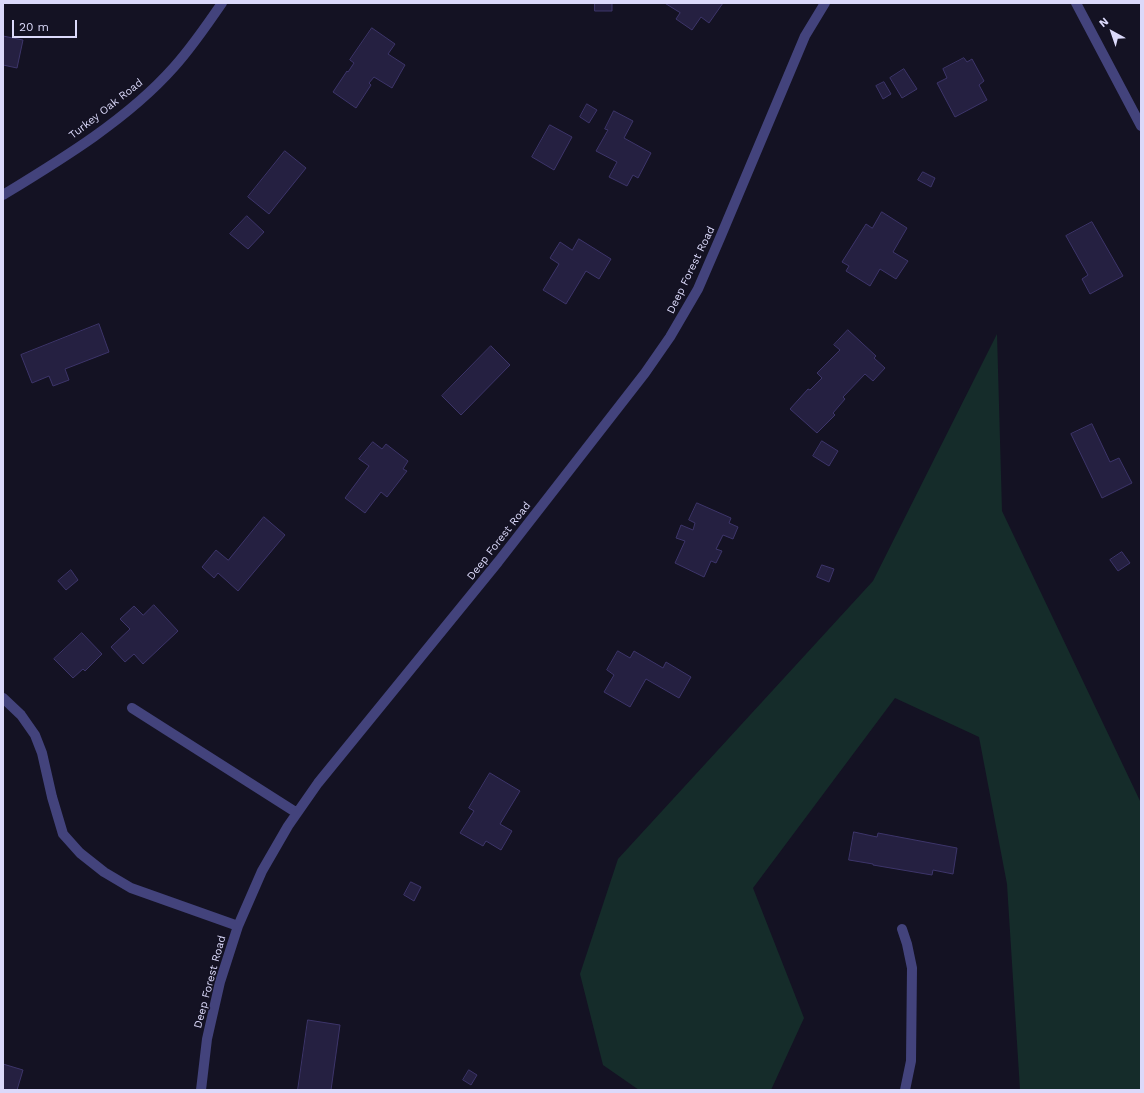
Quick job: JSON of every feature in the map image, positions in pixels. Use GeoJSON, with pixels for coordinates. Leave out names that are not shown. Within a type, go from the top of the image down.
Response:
{"type":"FeatureCollection","features":[{"type":"Feature","properties":{"kind":"street","name":"Turkey Oak Road"},"geometry":{"type":"LineString","coordinates":[[3,195],[61,159],[141,99],[178,62],[196,40],[222,3]]}},
{"type":"Feature","properties":{"kind":"street","name":"Deep Forest Road"},"geometry":{"type":"LineString","coordinates":[[201,1090],[207,1039],[220,982],[238,926],[262,871],[288,826],[318,783],[517,537],[645,373],[670,337],[698,289],[805,36],[825,3]]}},
{"type":"Feature","properties":{"kind":"street"},"geometry":{"type":"LineString","coordinates":[[1076,3],[1138,112],[1141,126]]}},
{"type":"Feature","properties":{"kind":"street"},"geometry":{"type":"LineString","coordinates":[[3,698],[21,715],[34,735],[42,753],[52,797],[63,834],[80,852],[104,872],[131,888],[238,926]]}},
{"type":"Feature","properties":{"kind":"street"},"geometry":{"type":"LineString","coordinates":[[132,708],[297,813]]}},
{"type":"Feature","properties":{"kind":"street"},"geometry":{"type":"LineString","coordinates":[[902,929],[912,968],[911,1060],[905,1090]]}},
{"type":"Feature","properties":{"kind":"green space"},"geometry":{"type":"Polygon","coordinates":[[[997,334],[1002,511],[1141,803],[1141,1090],[1020,1090],[1007,884],[979,737],[895,698],[753,888],[804,1018],[771,1090],[639,1090],[603,1065],[580,974],[618,859],[873,581],[997,334]]]}},
{"type":"Feature","properties":{"kind":"building"},"geometry":{"type":"Polygon","coordinates":[[[595,3],[612,3],[612,11],[595,11],[595,3]]]}},
{"type":"Feature","properties":{"kind":"building"},"geometry":{"type":"Polygon","coordinates":[[[665,3],[723,3],[709,23],[701,17],[692,30],[676,19],[680,13],[665,3]]]}},
{"type":"Feature","properties":{"kind":"building"},"geometry":{"type":"Polygon","coordinates":[[[372,28],[395,44],[388,54],[405,65],[392,88],[374,77],[369,83],[371,85],[356,108],[333,92],[354,63],[350,60],[372,28]]]}},
{"type":"Feature","properties":{"kind":"building"},"geometry":{"type":"Polygon","coordinates":[[[3,36],[23,40],[17,68],[3,65],[3,36]]]}},
{"type":"Feature","properties":{"kind":"building"},"geometry":{"type":"Polygon","coordinates":[[[964,58],[967,62],[972,59],[984,81],[979,85],[987,100],[955,117],[937,83],[947,78],[943,69],[964,58]]]}},
{"type":"Feature","properties":{"kind":"building"},"geometry":{"type":"Polygon","coordinates":[[[904,69],[917,89],[902,98],[890,78],[904,69]]]}},
{"type":"Feature","properties":{"kind":"building"},"geometry":{"type":"Polygon","coordinates":[[[884,82],[891,94],[883,99],[876,86],[884,82]]]}},
{"type":"Feature","properties":{"kind":"building"},"geometry":{"type":"Polygon","coordinates":[[[587,104],[597,110],[589,123],[580,117],[587,104]]]}},
{"type":"Feature","properties":{"kind":"building"},"geometry":{"type":"Polygon","coordinates":[[[614,111],[633,121],[624,138],[651,153],[638,178],[633,175],[627,186],[609,177],[617,162],[596,151],[608,130],[605,129],[614,111]]]}},
{"type":"Feature","properties":{"kind":"building"},"geometry":{"type":"Polygon","coordinates":[[[550,125],[572,137],[554,170],[532,157],[550,125]]]}},
{"type":"Feature","properties":{"kind":"building"},"geometry":{"type":"Polygon","coordinates":[[[285,151],[306,168],[269,214],[248,197],[285,151]]]}},
{"type":"Feature","properties":{"kind":"building"},"geometry":{"type":"Polygon","coordinates":[[[923,172],[935,178],[931,187],[918,180],[923,172]]]}},
{"type":"Feature","properties":{"kind":"building"},"geometry":{"type":"Polygon","coordinates":[[[882,212],[907,228],[893,252],[908,261],[896,279],[880,269],[870,286],[846,271],[849,266],[842,262],[866,224],[872,228],[882,212]]]}},
{"type":"Feature","properties":{"kind":"building"},"geometry":{"type":"Polygon","coordinates":[[[247,216],[264,232],[248,249],[230,234],[247,216]]]}},
{"type":"Feature","properties":{"kind":"building"},"geometry":{"type":"Polygon","coordinates":[[[1092,222],[1123,276],[1090,294],[1082,279],[1088,275],[1066,236],[1092,222]]]}},
{"type":"Feature","properties":{"kind":"building"},"geometry":{"type":"Polygon","coordinates":[[[579,239],[611,259],[599,279],[586,271],[566,304],[543,290],[559,264],[550,258],[560,242],[572,250],[579,239]]]}},
{"type":"Feature","properties":{"kind":"building"},"geometry":{"type":"Polygon","coordinates":[[[99,324],[109,352],[65,369],[69,380],[53,386],[49,376],[32,383],[21,355],[99,324]]]}},
{"type":"Feature","properties":{"kind":"building"},"geometry":{"type":"Polygon","coordinates":[[[848,330],[876,356],[874,358],[885,368],[873,381],[865,374],[843,397],[845,399],[833,413],[835,415],[817,433],[790,409],[808,389],[810,390],[822,378],[817,373],[840,350],[834,345],[848,330]]]}},
{"type":"Feature","properties":{"kind":"building"},"geometry":{"type":"Polygon","coordinates":[[[491,346],[510,365],[461,415],[442,396],[491,346]]]}},
{"type":"Feature","properties":{"kind":"building"},"geometry":{"type":"Polygon","coordinates":[[[1092,424],[1110,462],[1119,458],[1132,483],[1102,498],[1071,434],[1092,424]]]}},
{"type":"Feature","properties":{"kind":"building"},"geometry":{"type":"Polygon","coordinates":[[[822,441],[838,451],[829,466],[813,456],[822,441]]]}},
{"type":"Feature","properties":{"kind":"building"},"geometry":{"type":"Polygon","coordinates":[[[373,442],[382,449],[386,444],[408,461],[403,469],[407,471],[387,497],[381,492],[365,513],[345,498],[369,466],[359,459],[373,442]]]}},
{"type":"Feature","properties":{"kind":"building"},"geometry":{"type":"Polygon","coordinates":[[[697,503],[731,518],[729,523],[738,527],[733,539],[723,535],[716,549],[722,551],[716,563],[711,561],[704,577],[675,563],[685,541],[676,538],[681,525],[693,530],[695,523],[689,520],[697,503]]]}},
{"type":"Feature","properties":{"kind":"building"},"geometry":{"type":"Polygon","coordinates":[[[264,517],[285,535],[238,591],[218,573],[214,578],[202,567],[216,550],[228,560],[264,517]]]}},
{"type":"Feature","properties":{"kind":"building"},"geometry":{"type":"Polygon","coordinates":[[[1122,552],[1130,563],[1118,571],[1110,560],[1122,552]]]}},
{"type":"Feature","properties":{"kind":"building"},"geometry":{"type":"Polygon","coordinates":[[[822,565],[834,569],[829,582],[817,577],[822,565]]]}},
{"type":"Feature","properties":{"kind":"building"},"geometry":{"type":"Polygon","coordinates":[[[71,570],[78,580],[66,590],[58,581],[71,570]]]}},
{"type":"Feature","properties":{"kind":"building"},"geometry":{"type":"Polygon","coordinates":[[[154,605],[178,631],[143,664],[134,654],[125,662],[111,647],[130,629],[120,619],[134,606],[143,615],[154,605]]]}},
{"type":"Feature","properties":{"kind":"building"},"geometry":{"type":"Polygon","coordinates":[[[82,633],[102,654],[85,671],[83,669],[73,678],[54,659],[82,633]]]}},
{"type":"Feature","properties":{"kind":"building"},"geometry":{"type":"Polygon","coordinates":[[[618,651],[630,658],[634,651],[663,668],[666,662],[691,677],[679,698],[646,679],[630,707],[604,692],[614,675],[607,670],[618,651]]]}},
{"type":"Feature","properties":{"kind":"building"},"geometry":{"type":"Polygon","coordinates":[[[490,773],[520,791],[500,824],[512,831],[501,850],[486,841],[483,846],[460,833],[474,811],[469,808],[490,773]]]}},
{"type":"Feature","properties":{"kind":"building"},"geometry":{"type":"Polygon","coordinates":[[[854,832],[877,837],[878,833],[957,848],[953,874],[933,870],[932,875],[849,860],[854,832]]]}},
{"type":"Feature","properties":{"kind":"building"},"geometry":{"type":"Polygon","coordinates":[[[411,882],[421,887],[414,901],[404,895],[411,882]]]}},
{"type":"Feature","properties":{"kind":"building"},"geometry":{"type":"Polygon","coordinates":[[[308,1020],[340,1025],[331,1090],[298,1090],[308,1020]]]}},
{"type":"Feature","properties":{"kind":"building"},"geometry":{"type":"Polygon","coordinates":[[[3,1064],[23,1070],[17,1090],[3,1090],[3,1064]]]}},
{"type":"Feature","properties":{"kind":"building"},"geometry":{"type":"Polygon","coordinates":[[[469,1070],[477,1075],[471,1085],[463,1080],[469,1070]]]}}]}
